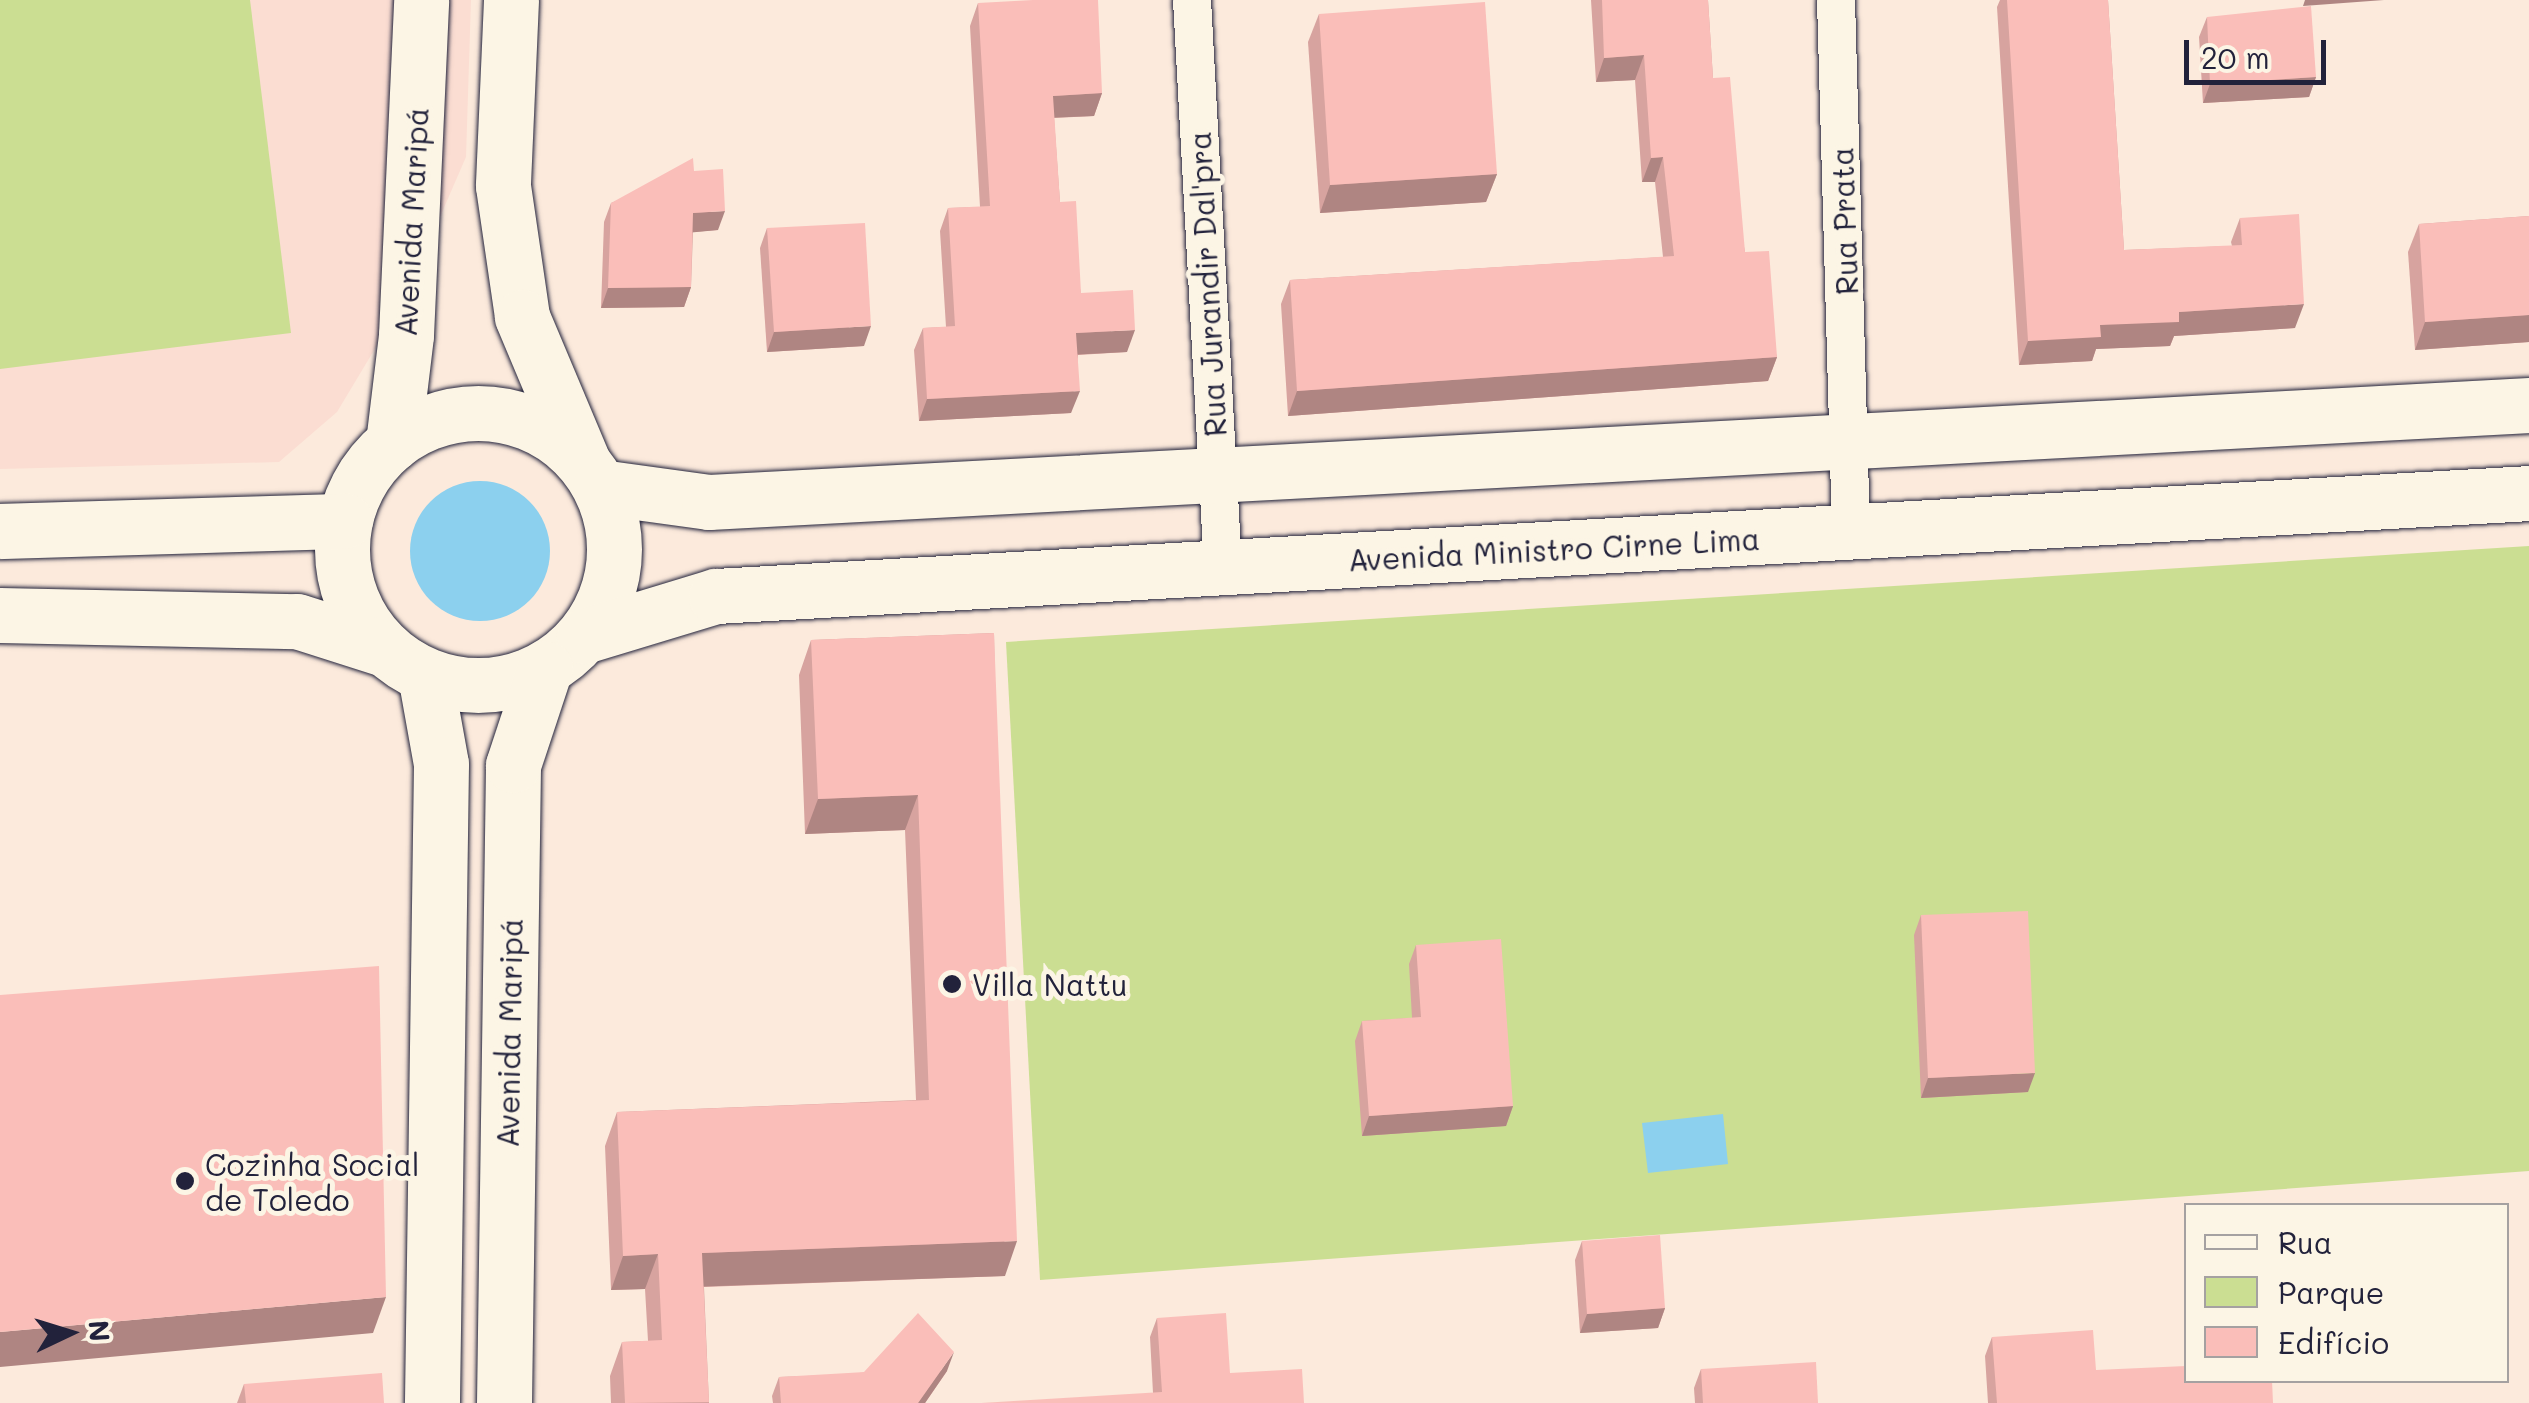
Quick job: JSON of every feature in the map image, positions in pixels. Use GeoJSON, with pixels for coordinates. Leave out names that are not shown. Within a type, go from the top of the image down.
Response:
{"type":"FeatureCollection","features":[{"type":"Feature","properties":{"kind":"main road","name":"Avenida Maripá"},"geometry":{"type":"LineString","coordinates":[[392,442],[406,335],[421,0]]}},
{"type":"Feature","properties":{"kind":"main road"},"geometry":{"type":"LineString","coordinates":[[0,615],[297,621],[464,686],[506,684],[564,652],[604,602],[613,564],[612,524],[522,317],[503,186],[511,0]]}},
{"type":"Feature","properties":{"kind":"main road"},"geometry":{"type":"LineString","coordinates":[[432,1403],[441,764],[405,662],[357,612],[343,568],[345,521],[362,477],[392,442],[429,421],[470,412],[512,416],[550,433],[591,474],[709,502],[2529,405]]}},
{"type":"Feature","properties":{"kind":"main road","name":"Avenida Ministro Cirne Lima"},"geometry":{"type":"LineString","coordinates":[[564,652],[716,596],[2529,493]]}},
{"type":"Feature","properties":{"kind":"main road"},"geometry":{"type":"LineString","coordinates":[[0,531],[345,521]]}},
{"type":"Feature","properties":{"kind":"main road","name":"Avenida Maripá"},"geometry":{"type":"LineString","coordinates":[[504,1403],[513,765],[564,652]]}},
{"type":"Feature","properties":{"kind":"main road"},"geometry":{"type":"LineString","coordinates":[[433,1312],[454,1340],[484,1338],[504,1314]]}},
{"type":"Feature","properties":{"kind":"main road"},"geometry":{"type":"LineString","coordinates":[[448,1403],[482,1397],[487,1403]]}},
{"type":"Feature","properties":{"kind":"street","name":"Rua Jurandir Dal'pra"},"geometry":{"type":"LineString","coordinates":[[1192,0],[1223,568]]}},
{"type":"Feature","properties":{"kind":"street","name":"Rua Prata"},"geometry":{"type":"LineString","coordinates":[[1836,0],[1852,443],[1851,532]]}},
{"type":"Feature","properties":{"kind":"shaded area"},"geometry":{"type":"Polygon","coordinates":[[[0,0],[471,0],[466,157],[403,302],[337,412],[279,462],[0,469],[0,0]]]}},
{"type":"Feature","properties":{"kind":"green space"},"geometry":{"type":"Polygon","coordinates":[[[0,0],[250,0],[291,333],[0,369],[0,0]]]}},
{"type":"Feature","properties":{"kind":"green space"},"geometry":{"type":"Polygon","coordinates":[[[2529,546],[2529,1171],[1040,1280],[1006,642],[2529,546]]]}},
{"type":"Feature","properties":{"kind":"water"},"geometry":{"type":"Polygon","coordinates":[[[480,481],[507,487],[529,502],[544,524],[550,551],[544,578],[529,600],[507,615],[480,621],[453,615],[431,600],[416,578],[410,551],[416,524],[431,502],[453,487],[480,481]]]}},
{"type":"Feature","properties":{"kind":"water"},"geometry":{"type":"Polygon","coordinates":[[[1723,1114],[1728,1164],[1648,1173],[1642,1123],[1723,1114]]]}},
{"type":"Feature","properties":{"kind":"building"},"geometry":{"type":"Polygon","coordinates":[[[1098,0],[1102,93],[1053,96],[1060,202],[1076,201],[1081,293],[1133,290],[1135,330],[1076,333],[1080,391],[927,399],[923,328],[955,326],[948,208],[990,206],[978,3],[1098,0]]]}},
{"type":"Feature","properties":{"kind":"building"},"geometry":{"type":"Polygon","coordinates":[[[1602,0],[1708,0],[1713,78],[1730,77],[1745,252],[1769,251],[1777,357],[1297,391],[1290,280],[1674,256],[1663,157],[1651,158],[1644,55],[1604,58],[1602,0]]]}},
{"type":"Feature","properties":{"kind":"building"},"geometry":{"type":"Polygon","coordinates":[[[2007,0],[2108,0],[2124,250],[2242,245],[2240,218],[2299,214],[2304,304],[2179,312],[2179,322],[2100,325],[2101,337],[2028,341],[2007,0]]]}},
{"type":"Feature","properties":{"kind":"building"},"geometry":{"type":"Polygon","coordinates":[[[1485,2],[1497,174],[1330,185],[1319,14],[1485,2]]]}},
{"type":"Feature","properties":{"kind":"building"},"geometry":{"type":"Polygon","coordinates":[[[2311,6],[2316,77],[2210,84],[2207,17],[2311,6]]]}},
{"type":"Feature","properties":{"kind":"building"},"geometry":{"type":"Polygon","coordinates":[[[693,158],[694,171],[723,169],[725,211],[693,213],[691,287],[608,288],[611,203],[693,158]]]}},
{"type":"Feature","properties":{"kind":"building"},"geometry":{"type":"Polygon","coordinates":[[[2529,216],[2529,315],[2425,322],[2419,224],[2529,216]]]}},
{"type":"Feature","properties":{"kind":"building"},"geometry":{"type":"Polygon","coordinates":[[[865,223],[871,326],[774,332],[767,228],[865,223]]]}},
{"type":"Feature","properties":{"kind":"building","name":"Villa Nattu"},"geometry":{"type":"Polygon","coordinates":[[[994,633],[1017,1241],[702,1253],[709,1402],[625,1403],[622,1342],[662,1340],[658,1254],[623,1256],[617,1112],[929,1100],[918,795],[818,799],[811,640],[994,633]]]}},
{"type":"Feature","properties":{"kind":"building"},"geometry":{"type":"Polygon","coordinates":[[[2028,911],[2035,1073],[1928,1078],[1921,915],[2028,911]]]}},
{"type":"Feature","properties":{"kind":"building"},"geometry":{"type":"Polygon","coordinates":[[[1501,939],[1513,1106],[1369,1116],[1362,1021],[1421,1017],[1416,945],[1501,939]]]}},
{"type":"Feature","properties":{"kind":"building","name":"Cozinha Social de Toledo"},"geometry":{"type":"Polygon","coordinates":[[[379,966],[386,1297],[0,1332],[0,995],[379,966]]]}},
{"type":"Feature","properties":{"kind":"building"},"geometry":{"type":"Polygon","coordinates":[[[1660,1235],[1665,1308],[1587,1314],[1582,1241],[1660,1235]]]}},
{"type":"Feature","properties":{"kind":"building"},"geometry":{"type":"Polygon","coordinates":[[[918,1313],[954,1352],[918,1403],[781,1403],[779,1377],[864,1372],[918,1313]]]}},
{"type":"Feature","properties":{"kind":"building"},"geometry":{"type":"Polygon","coordinates":[[[1226,1313],[1230,1373],[1302,1369],[1304,1403],[981,1403],[1162,1392],[1157,1318],[1226,1313]]]}},
{"type":"Feature","properties":{"kind":"building"},"geometry":{"type":"Polygon","coordinates":[[[2093,1330],[2096,1370],[2184,1366],[2184,1383],[2272,1383],[2273,1403],[1997,1403],[1992,1337],[2093,1330]]]}},
{"type":"Feature","properties":{"kind":"building"},"geometry":{"type":"Polygon","coordinates":[[[1816,1362],[1818,1403],[1703,1403],[1701,1369],[1816,1362]]]}},
{"type":"Feature","properties":{"kind":"building"},"geometry":{"type":"Polygon","coordinates":[[[382,1373],[384,1403],[246,1403],[244,1384],[382,1373]]]}},
{"type":"Feature","properties":{"kind":"place","name":"Villa Nattu"},"geometry":{"type":"Point","coordinates":[952,984]}},
{"type":"Feature","properties":{"kind":"place","name":"Cozinha Social de Toledo"},"geometry":{"type":"Point","coordinates":[185,1181]}}]}
